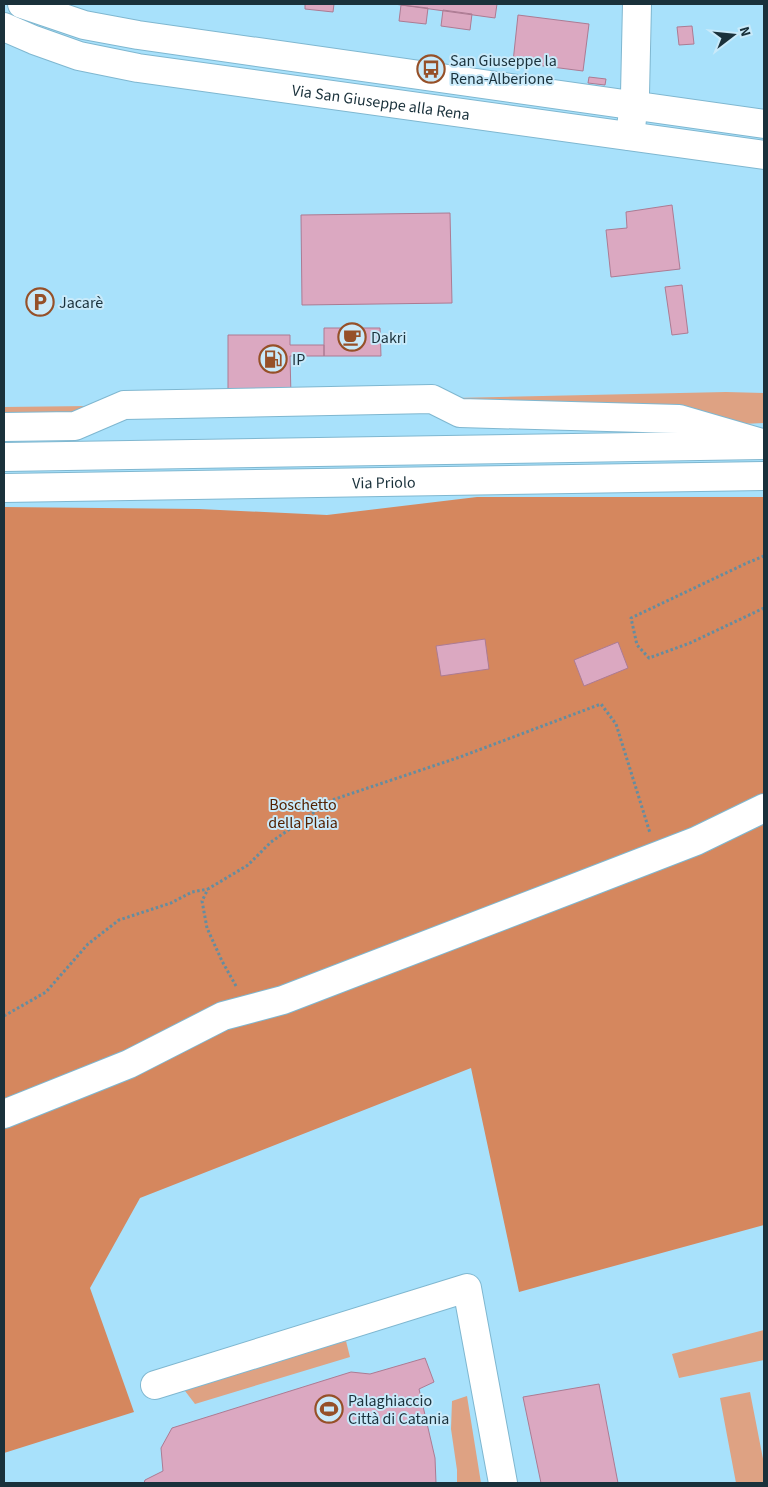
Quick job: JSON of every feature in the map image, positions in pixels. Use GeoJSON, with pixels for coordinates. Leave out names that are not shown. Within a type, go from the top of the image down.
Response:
{"type":"FeatureCollection","features":[{"type":"Feature","properties":{"kind":"main road","name":"Via San Giuseppe alla Rena"},"geometry":{"type":"LineString","coordinates":[[22,4],[84,25],[138,36],[764,124]]}},
{"type":"Feature","properties":{"kind":"main road"},"geometry":{"type":"LineString","coordinates":[[630,136],[634,106],[637,4]]}},
{"type":"Feature","properties":{"kind":"main road","name":"Via San Giuseppe alla Rena"},"geometry":{"type":"LineString","coordinates":[[4,27],[79,56],[138,68],[764,155]]}},
{"type":"Feature","properties":{"kind":"main road"},"geometry":{"type":"LineString","coordinates":[[4,427],[75,426],[124,405],[432,400],[460,413],[679,419],[764,445]]}},
{"type":"Feature","properties":{"kind":"main road","name":"Via Priolo"},"geometry":{"type":"LineString","coordinates":[[4,457],[764,445]]}},
{"type":"Feature","properties":{"kind":"main road","name":"Via Priolo"},"geometry":{"type":"LineString","coordinates":[[4,488],[764,476]]}},
{"type":"Feature","properties":{"kind":"main road"},"geometry":{"type":"LineString","coordinates":[[4,1114],[129,1064],[222,1016],[283,1000],[696,841],[764,808]]}},
{"type":"Feature","properties":{"kind":"main road"},"geometry":{"type":"LineString","coordinates":[[155,1385],[467,1288],[503,1483]]}},
{"type":"Feature","properties":{"kind":"path"},"geometry":{"type":"LineString","coordinates":[[764,556],[631,618],[637,645],[648,658],[690,643],[764,608]]}},
{"type":"Feature","properties":{"kind":"path"},"geometry":{"type":"LineString","coordinates":[[4,1016],[46,992],[88,944],[119,920],[171,903],[192,892],[208,889],[248,865],[272,842],[332,800],[460,757],[601,704],[616,724],[657,856]]}},
{"type":"Feature","properties":{"kind":"path"},"geometry":{"type":"LineString","coordinates":[[208,889],[202,901],[207,928],[222,961],[248,1009]]}},
{"type":"Feature","properties":{"kind":"shaded area"},"geometry":{"type":"Polygon","coordinates":[[[726,392],[764,393],[764,423],[742,424],[455,405],[455,398],[726,392]]]}},
{"type":"Feature","properties":{"kind":"shaded area"},"geometry":{"type":"Polygon","coordinates":[[[90,406],[70,416],[4,418],[4,407],[90,406]]]}},
{"type":"Feature","properties":{"kind":"shaded area"},"geometry":{"type":"Polygon","coordinates":[[[764,1330],[764,1360],[679,1378],[672,1354],[764,1330]]]}},
{"type":"Feature","properties":{"kind":"shaded area"},"geometry":{"type":"Polygon","coordinates":[[[346,1341],[350,1357],[195,1404],[182,1387],[346,1341]]]}},
{"type":"Feature","properties":{"kind":"shaded area"},"geometry":{"type":"Polygon","coordinates":[[[750,1392],[764,1464],[764,1483],[736,1483],[720,1398],[750,1392]]]}},
{"type":"Feature","properties":{"kind":"shaded area"},"geometry":{"type":"Polygon","coordinates":[[[467,1396],[481,1483],[457,1483],[451,1429],[452,1401],[467,1396]]]}},
{"type":"Feature","properties":{"kind":"green space","name":"Boschetto della Plaia"},"geometry":{"type":"Polygon","coordinates":[[[477,497],[764,497],[764,1225],[519,1292],[471,1068],[140,1198],[90,1288],[134,1412],[4,1453],[4,507],[199,509],[327,515],[477,497]]]}},
{"type":"Feature","properties":{"kind":"building"},"geometry":{"type":"Polygon","coordinates":[[[305,4],[334,4],[333,12],[305,9],[305,4]]]}},
{"type":"Feature","properties":{"kind":"building"},"geometry":{"type":"Polygon","coordinates":[[[394,4],[497,4],[495,18],[394,4]]]}},
{"type":"Feature","properties":{"kind":"building"},"geometry":{"type":"Polygon","coordinates":[[[401,5],[428,8],[426,24],[399,21],[401,5]]]}},
{"type":"Feature","properties":{"kind":"building"},"geometry":{"type":"Polygon","coordinates":[[[443,10],[472,14],[470,30],[441,26],[443,10]]]}},
{"type":"Feature","properties":{"kind":"building"},"geometry":{"type":"Polygon","coordinates":[[[518,15],[589,24],[583,71],[513,62],[518,15]]]}},
{"type":"Feature","properties":{"kind":"building"},"geometry":{"type":"Polygon","coordinates":[[[692,26],[694,44],[679,45],[677,27],[692,26]]]}},
{"type":"Feature","properties":{"kind":"building"},"geometry":{"type":"Polygon","coordinates":[[[589,77],[606,79],[605,85],[588,83],[589,77]]]}},
{"type":"Feature","properties":{"kind":"building"},"geometry":{"type":"Polygon","coordinates":[[[672,205],[680,269],[611,277],[606,230],[627,228],[626,212],[672,205]]]}},
{"type":"Feature","properties":{"kind":"building"},"geometry":{"type":"Polygon","coordinates":[[[450,213],[452,303],[302,305],[301,215],[450,213]]]}},
{"type":"Feature","properties":{"kind":"building"},"geometry":{"type":"Polygon","coordinates":[[[682,285],[688,333],[672,335],[665,287],[682,285]]]}},
{"type":"Feature","properties":{"kind":"building","name":"Dakri"},"geometry":{"type":"Polygon","coordinates":[[[324,328],[380,328],[381,356],[324,356],[324,328]]]}},
{"type":"Feature","properties":{"kind":"building"},"geometry":{"type":"Polygon","coordinates":[[[228,335],[290,335],[290,345],[324,345],[324,356],[290,356],[291,396],[228,396],[228,335]]]}},
{"type":"Feature","properties":{"kind":"building"},"geometry":{"type":"Polygon","coordinates":[[[485,639],[489,669],[441,676],[436,646],[485,639]]]}},
{"type":"Feature","properties":{"kind":"building"},"geometry":{"type":"Polygon","coordinates":[[[618,642],[628,668],[584,686],[574,660],[618,642]]]}},
{"type":"Feature","properties":{"kind":"building","name":"Palaghiaccio Città di Catania"},"geometry":{"type":"Polygon","coordinates":[[[425,1358],[434,1382],[419,1389],[435,1458],[436,1483],[144,1483],[145,1480],[163,1471],[161,1448],[172,1428],[351,1372],[370,1374],[425,1358]]]}},
{"type":"Feature","properties":{"kind":"building"},"geometry":{"type":"Polygon","coordinates":[[[599,1384],[618,1483],[541,1483],[523,1397],[599,1384]]]}},
{"type":"Feature","properties":{"kind":"place","name":"San Giuseppe la Rena-Alberione"},"geometry":{"type":"Point","coordinates":[431,69]}},
{"type":"Feature","properties":{"kind":"place","name":"Jacarè"},"geometry":{"type":"Point","coordinates":[40,302]}},
{"type":"Feature","properties":{"kind":"place","name":"Dakri"},"geometry":{"type":"Point","coordinates":[352,337]}},
{"type":"Feature","properties":{"kind":"place","name":"IP"},"geometry":{"type":"Point","coordinates":[273,359]}},
{"type":"Feature","properties":{"kind":"place","name":"Palaghiaccio Città di Catania"},"geometry":{"type":"Point","coordinates":[329,1409]}}]}
